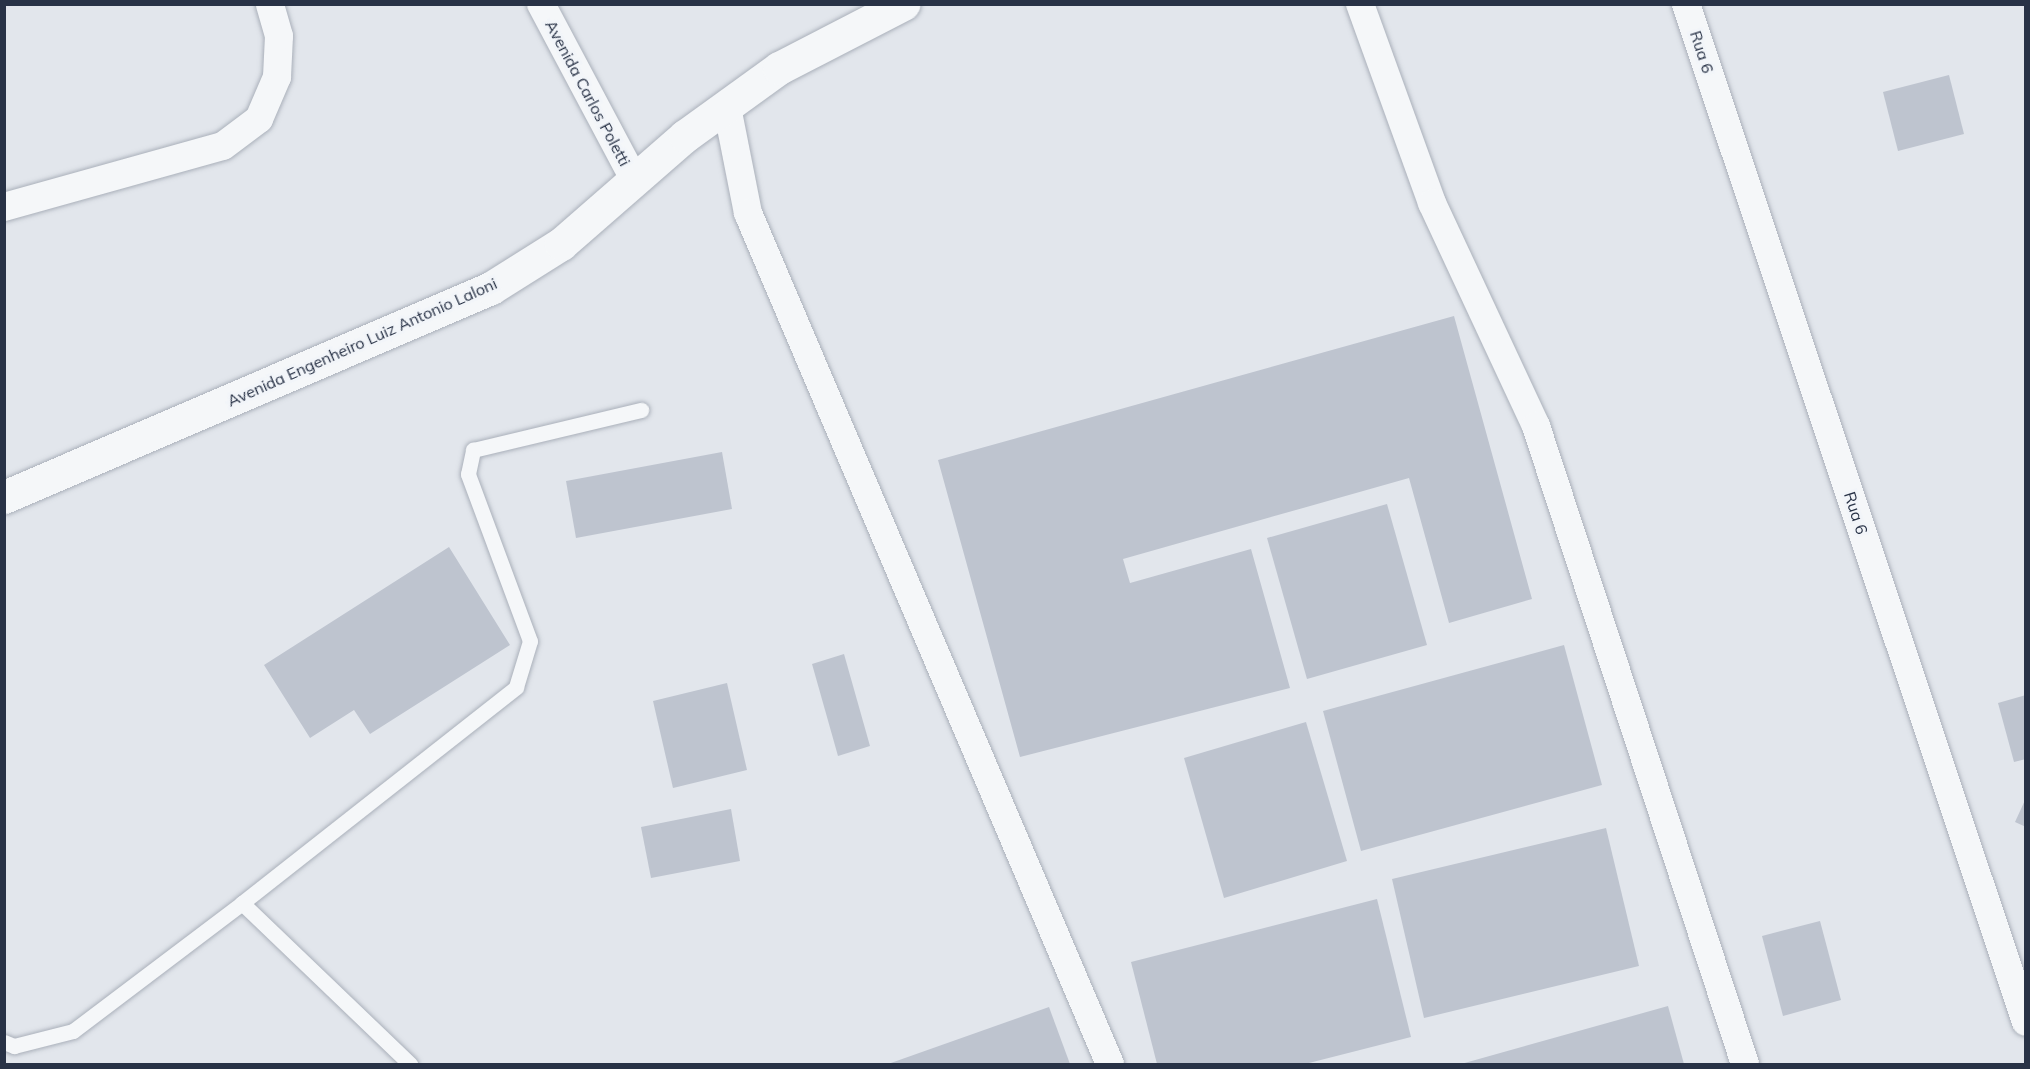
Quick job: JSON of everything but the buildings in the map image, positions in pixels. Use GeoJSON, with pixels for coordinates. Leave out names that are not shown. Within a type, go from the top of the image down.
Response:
{"type":"FeatureCollection","features":[{"type":"Feature","properties":{"kind":"street"},"geometry":{"type":"LineString","coordinates":[[4,207],[223,146],[259,118],[278,77],[279,36],[270,4]]}},
{"type":"Feature","properties":{"kind":"street","name":"Avenida Carlos Poletti"},"geometry":{"type":"LineString","coordinates":[[541,4],[634,181]]}},
{"type":"Feature","properties":{"kind":"street","name":"Avenida Engenheiro Luiz Antonio Laloni"},"geometry":{"type":"LineString","coordinates":[[4,497],[491,288],[561,244],[634,181],[727,107],[828,40],[903,4]]}},
{"type":"Feature","properties":{"kind":"street"},"geometry":{"type":"LineString","coordinates":[[1360,4],[1432,203],[1536,426],[1745,1065]]}},
{"type":"Feature","properties":{"kind":"street","name":"Rua 6"},"geometry":{"type":"LineString","coordinates":[[1686,4],[2025,1023]]}},
{"type":"Feature","properties":{"kind":"street"},"geometry":{"type":"LineString","coordinates":[[727,107],[748,213],[1110,1065]]}},
{"type":"Feature","properties":{"kind":"lane"},"geometry":{"type":"LineString","coordinates":[[4,1042],[14,1046],[73,1031],[242,903],[516,687],[530,641],[468,474],[473,450],[641,410]]}},
{"type":"Feature","properties":{"kind":"lane"},"geometry":{"type":"LineString","coordinates":[[242,903],[410,1065]]}}]}
